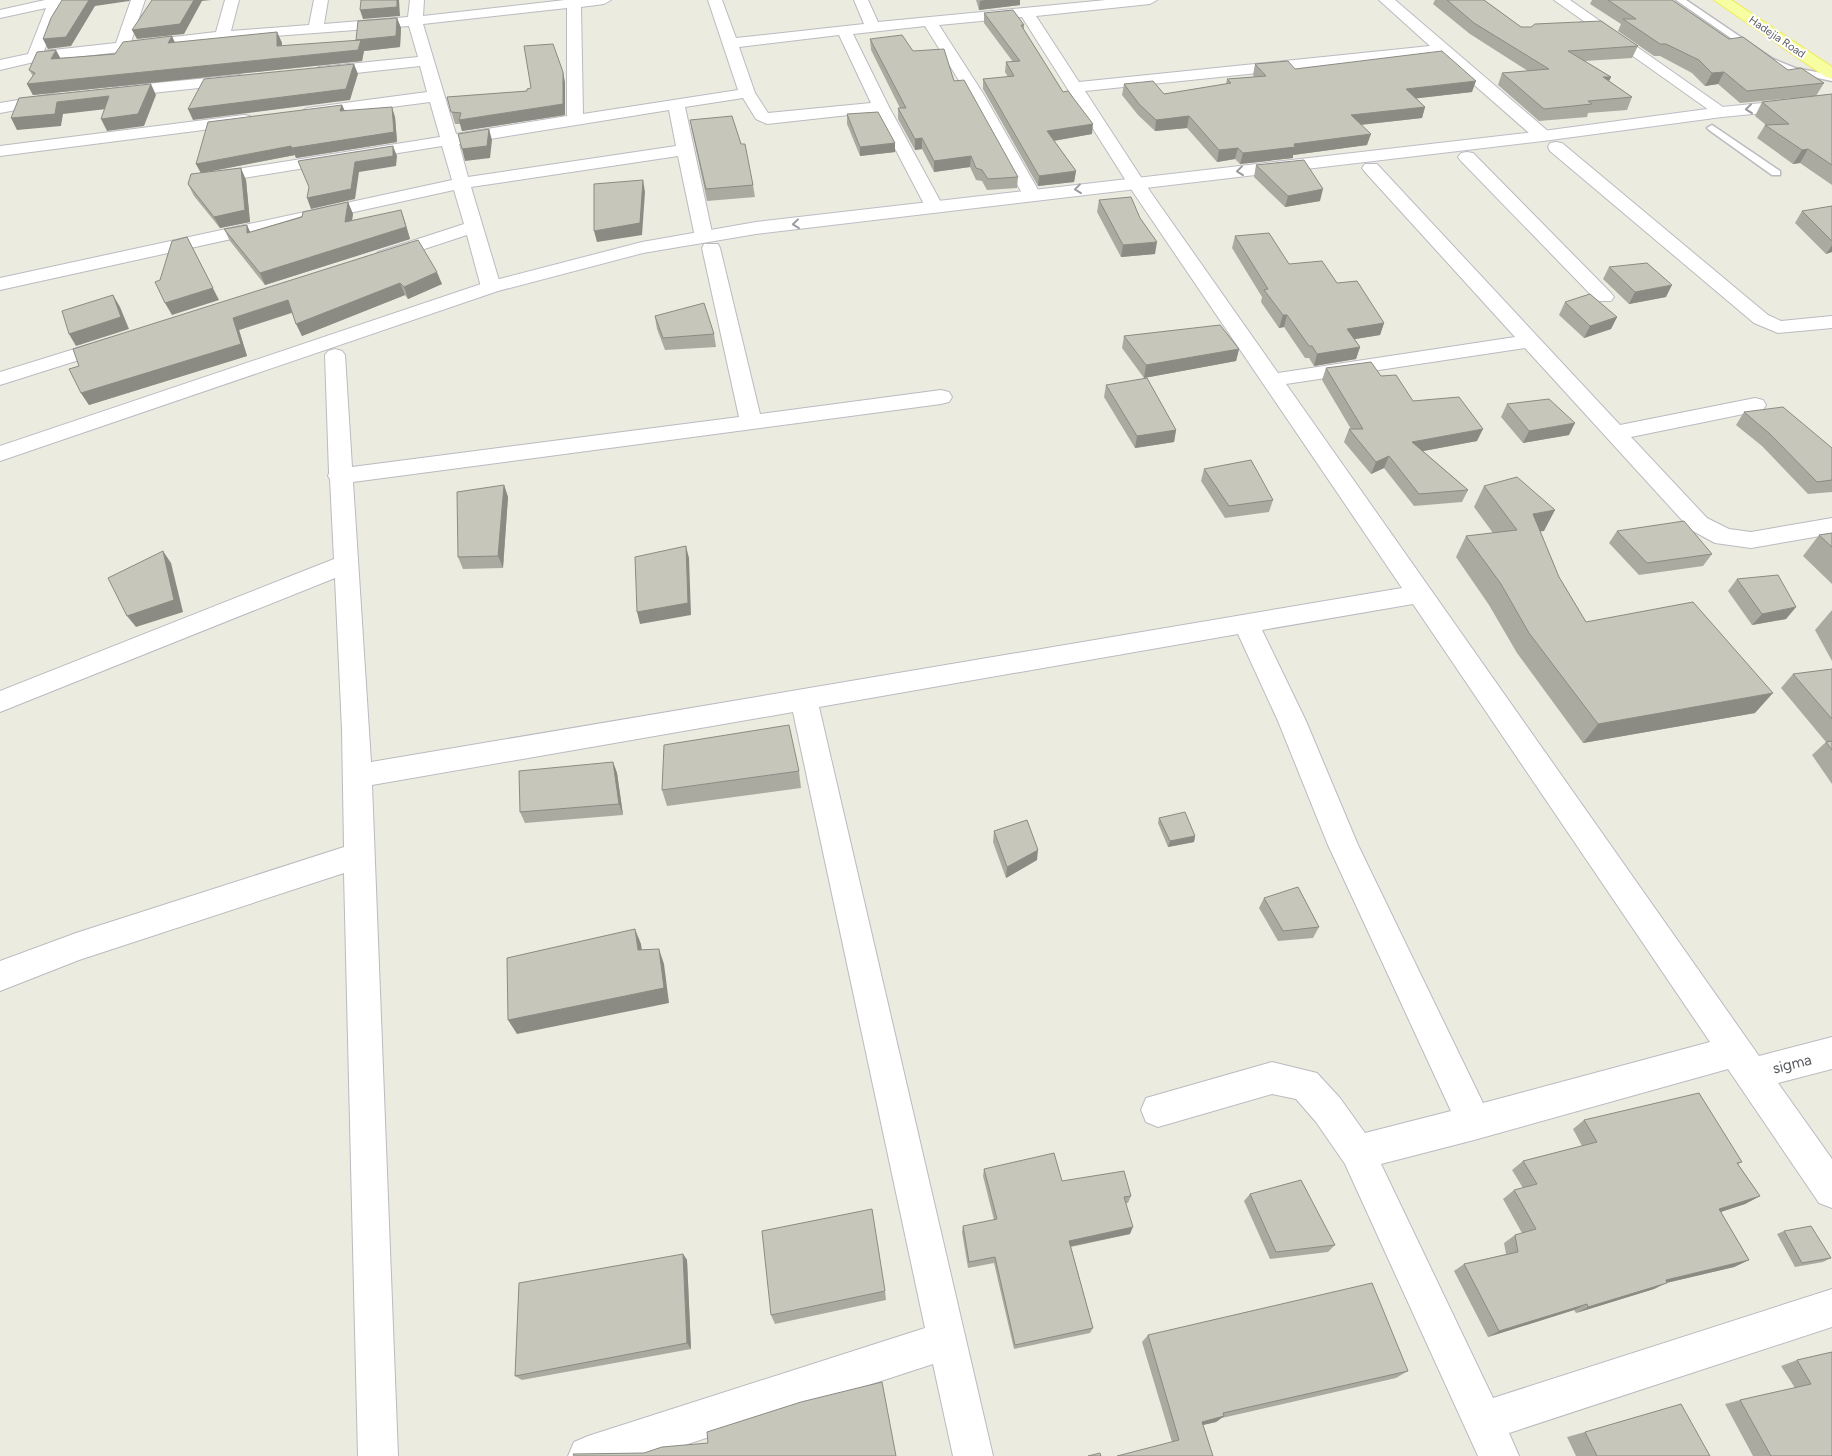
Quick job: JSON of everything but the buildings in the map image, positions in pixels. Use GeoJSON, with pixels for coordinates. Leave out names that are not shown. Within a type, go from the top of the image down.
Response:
{"type":"FeatureCollection","features":[{"type":"Feature","properties":{"kind":"main road","name":"Hadejia Road"},"geometry":{"type":"LineString","coordinates":[[1721,0],[1832,76]]}},
{"type":"Feature","properties":{"kind":"street"},"geometry":{"type":"LineString","coordinates":[[122,47],[138,0]]}},
{"type":"Feature","properties":{"kind":"street"},"geometry":{"type":"LineString","coordinates":[[222,36],[232,0]]}},
{"type":"Feature","properties":{"kind":"street"},"geometry":{"type":"LineString","coordinates":[[316,27],[321,0]]}},
{"type":"Feature","properties":{"kind":"street"},"geometry":{"type":"LineString","coordinates":[[417,0],[415,21],[491,287]]}},
{"type":"Feature","properties":{"kind":"street"},"geometry":{"type":"LineString","coordinates":[[0,65],[34,57],[222,36],[316,27],[415,21],[604,0]]}},
{"type":"Feature","properties":{"kind":"street"},"geometry":{"type":"LineString","coordinates":[[715,0],[747,93],[762,116],[767,119],[881,107]]}},
{"type":"Feature","properties":{"kind":"street"},"geometry":{"type":"LineString","coordinates":[[861,0],[873,27]]}},
{"type":"Feature","properties":{"kind":"street"},"geometry":{"type":"LineString","coordinates":[[731,43],[844,31],[935,16],[1026,12],[1150,0]]}},
{"type":"Feature","properties":{"kind":"street"},"geometry":{"type":"LineString","coordinates":[[1387,1],[1412,0]]}},
{"type":"Feature","properties":{"kind":"street"},"geometry":{"type":"LineString","coordinates":[[1561,0],[1722,112]]}},
{"type":"Feature","properties":{"kind":"street"},"geometry":{"type":"LineString","coordinates":[[34,57],[57,1]]}},
{"type":"Feature","properties":{"kind":"street"},"geometry":{"type":"LineString","coordinates":[[0,14],[57,1]]}},
{"type":"Feature","properties":{"kind":"street"},"geometry":{"type":"LineString","coordinates":[[1387,1],[1761,319],[1778,327],[1832,322]]}},
{"type":"Feature","properties":{"kind":"street"},"geometry":{"type":"LineString","coordinates":[[575,2],[575,120]]}},
{"type":"Feature","properties":{"kind":"street"},"geometry":{"type":"LineString","coordinates":[[1026,12],[1140,189],[1832,1190]]}},
{"type":"Feature","properties":{"kind":"street"},"geometry":{"type":"LineString","coordinates":[[935,16],[976,95],[1032,195]]}},
{"type":"Feature","properties":{"kind":"street"},"geometry":{"type":"LineString","coordinates":[[844,31],[881,107],[935,208]]}},
{"type":"Feature","properties":{"kind":"street"},"geometry":{"type":"LineString","coordinates":[[1074,87],[1443,49]]}},
{"type":"Feature","properties":{"kind":"street"},"geometry":{"type":"LineString","coordinates":[[307,73],[426,61]]}},
{"type":"Feature","properties":{"kind":"street"},"geometry":{"type":"LineString","coordinates":[[99,94],[258,78]]}},
{"type":"Feature","properties":{"kind":"street"},"geometry":{"type":"LineString","coordinates":[[202,180],[747,93]]}},
{"type":"Feature","properties":{"kind":"street"},"geometry":{"type":"LineString","coordinates":[[291,114],[437,96]]}},
{"type":"Feature","properties":{"kind":"street"},"geometry":{"type":"LineString","coordinates":[[0,108],[69,97]]}},
{"type":"Feature","properties":{"kind":"street"},"geometry":{"type":"LineString","coordinates":[[0,454],[491,287],[587,261],[1032,195],[1140,189],[1371,168],[1466,157],[1722,112],[1832,101]]}},
{"type":"Feature","properties":{"kind":"street"},"geometry":{"type":"LineString","coordinates":[[676,104],[751,423]]}},
{"type":"Feature","properties":{"kind":"street"},"geometry":{"type":"LineString","coordinates":[[0,469],[335,355],[603,272],[708,242],[1550,141],[1832,116]]}},
{"type":"Feature","properties":{"kind":"street"},"geometry":{"type":"LineString","coordinates":[[0,150],[262,118]]}},
{"type":"Feature","properties":{"kind":"street"},"geometry":{"type":"LineString","coordinates":[[0,284],[462,183],[686,150]]}},
{"type":"Feature","properties":{"kind":"street"},"geometry":{"type":"LineString","coordinates":[[1466,157],[1604,297]]}},
{"type":"Feature","properties":{"kind":"street"},"geometry":{"type":"LineString","coordinates":[[1371,168],[1699,524],[1724,537],[1750,540],[1832,526]]}},
{"type":"Feature","properties":{"kind":"street"},"geometry":{"type":"LineString","coordinates":[[370,261],[474,227]]}},
{"type":"Feature","properties":{"kind":"street"},"geometry":{"type":"LineString","coordinates":[[0,379],[123,340]]}},
{"type":"Feature","properties":{"kind":"street"},"geometry":{"type":"LineString","coordinates":[[1271,380],[1531,341]]}},
{"type":"Feature","properties":{"kind":"street"},"geometry":{"type":"LineString","coordinates":[[335,355],[339,476],[347,563],[358,776],[378,1456]]}},
{"type":"Feature","properties":{"kind":"street"},"geometry":{"type":"LineString","coordinates":[[339,476],[941,397]]}},
{"type":"Feature","properties":{"kind":"street"},"geometry":{"type":"LineString","coordinates":[[1615,433],[1755,405]]}},
{"type":"Feature","properties":{"kind":"street"},"geometry":{"type":"LineString","coordinates":[[0,702],[347,563]]}},
{"type":"Feature","properties":{"kind":"street"},"geometry":{"type":"LineString","coordinates":[[358,776],[1419,594]]}},
{"type":"Feature","properties":{"kind":"street"},"geometry":{"type":"LineString","coordinates":[[1246,623],[1292,721],[1343,845],[1474,1123]]}},
{"type":"Feature","properties":{"kind":"street"},"geometry":{"type":"LineString","coordinates":[[804,699],[973,1456]]}},
{"type":"Feature","properties":{"kind":"street"},"geometry":{"type":"LineString","coordinates":[[0,976],[76,947],[359,854]]}},
{"type":"Feature","properties":{"kind":"street","name":"sigma"},"geometry":{"type":"LineString","coordinates":[[1358,1152],[1474,1123],[1743,1062],[1832,1053]]}},
{"type":"Feature","properties":{"kind":"street"},"geometry":{"type":"LineString","coordinates":[[1158,1110],[1272,1078],[1305,1085],[1328,1110],[1358,1152],[1499,1456]]}},
{"type":"Feature","properties":{"kind":"street"},"geometry":{"type":"LineString","coordinates":[[1483,1421],[1832,1308]]}},
{"type":"Feature","properties":{"kind":"street"},"geometry":{"type":"LineString","coordinates":[[588,1456],[946,1341]]}},
{"type":"Feature","properties":{"kind":"lane"},"geometry":{"type":"LineString","coordinates":[[1680,0],[1770,61],[1793,70],[1832,76]]}},
{"type":"Feature","properties":{"kind":"lane"},"geometry":{"type":"LineString","coordinates":[[1712,128],[1776,173]]}}]}
